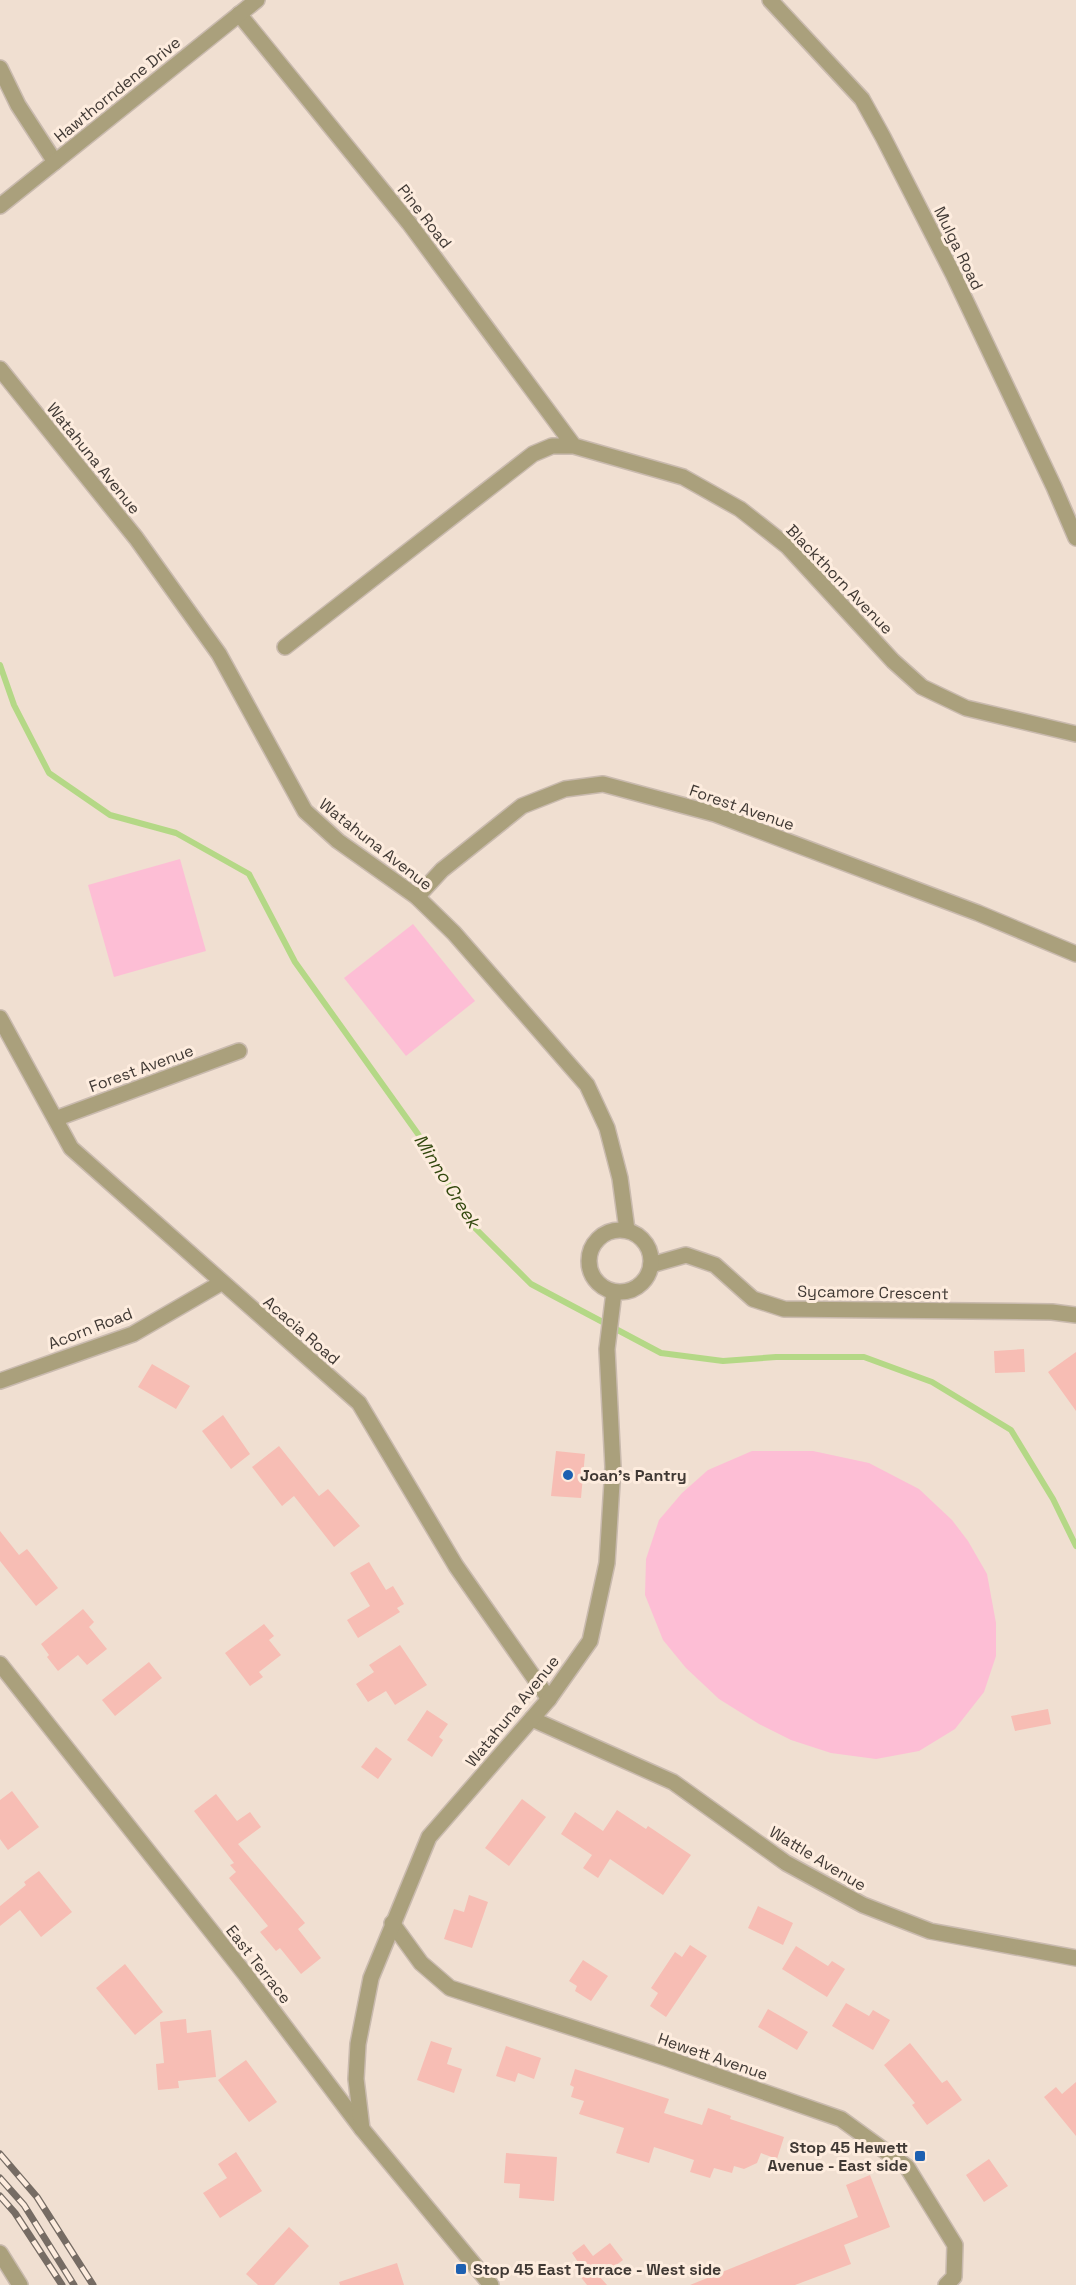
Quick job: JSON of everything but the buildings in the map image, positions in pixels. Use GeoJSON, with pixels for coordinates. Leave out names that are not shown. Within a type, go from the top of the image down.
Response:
{"type":"FeatureCollection","features":[{"type":"Feature","properties":{"kind":"street","name":"Hawthorndene Drive"},"geometry":{"type":"LineString","coordinates":[[0,206],[256,0]]}},
{"type":"Feature","properties":{"kind":"street","name":"Mulga Road"},"geometry":{"type":"LineString","coordinates":[[770,0],[862,99],[884,137],[953,274],[1076,538]]}},
{"type":"Feature","properties":{"kind":"street","name":"Pine Road"},"geometry":{"type":"LineString","coordinates":[[239,14],[409,223],[574,446]]}},
{"type":"Feature","properties":{"kind":"street"},"geometry":{"type":"LineString","coordinates":[[0,68],[18,105],[55,162]]}},
{"type":"Feature","properties":{"kind":"street","name":"Watahuna Avenue"},"geometry":{"type":"LineString","coordinates":[[0,369],[136,538],[219,654],[305,811],[338,841],[417,897],[454,933],[586,1085],[607,1128],[621,1178],[627,1230]]}},
{"type":"Feature","properties":{"kind":"street","name":"Blackthorn Avenue"},"geometry":{"type":"LineString","coordinates":[[285,647],[533,454],[552,446],[574,446],[683,477],[740,509],[787,546],[893,661],[921,687],[966,708],[1076,734]]}},
{"type":"Feature","properties":{"kind":"street","name":"Forest Avenue"},"geometry":{"type":"LineString","coordinates":[[417,897],[442,870],[522,806],[565,789],[603,784],[715,814],[978,913],[1076,954]]}},
{"type":"Feature","properties":{"kind":"street","name":"Acacia Road"},"geometry":{"type":"LineString","coordinates":[[0,1018],[71,1148],[359,1403],[456,1566],[549,1699]]}},
{"type":"Feature","properties":{"kind":"street","name":"Forest Avenue"},"geometry":{"type":"LineString","coordinates":[[55,1119],[239,1050]]}},
{"type":"Feature","properties":{"kind":"street"},"geometry":{"type":"LineString","coordinates":[[627,1230],[637,1234],[645,1242],[650,1251],[651,1265],[640,1285],[631,1290],[614,1292],[604,1288],[596,1281],[590,1272],[588,1257],[591,1246],[598,1237],[608,1232],[627,1230]]}},
{"type":"Feature","properties":{"kind":"street","name":"Sycamore Crescent"},"geometry":{"type":"LineString","coordinates":[[651,1265],[686,1255],[715,1265],[753,1299],[784,1309],[1052,1312],[1076,1315]]}},
{"type":"Feature","properties":{"kind":"street","name":"Acorn Road"},"geometry":{"type":"LineString","coordinates":[[0,1381],[133,1334],[221,1283]]}},
{"type":"Feature","properties":{"kind":"street","name":"Watahuna Avenue"},"geometry":{"type":"LineString","coordinates":[[362,2129],[356,2079],[358,2044],[371,1978],[429,1837],[549,1699],[590,1641],[607,1563],[613,1467],[608,1339],[614,1292]]}},
{"type":"Feature","properties":{"kind":"street","name":"East Terrace"},"geometry":{"type":"LineString","coordinates":[[0,1664],[239,1966],[362,2129],[491,2285]]}},
{"type":"Feature","properties":{"kind":"street","name":"Wattle Avenue"},"geometry":{"type":"LineString","coordinates":[[532,1719],[674,1782],[786,1863],[863,1905],[930,1931],[1076,1958]]}},
{"type":"Feature","properties":{"kind":"street","name":"Hewett Avenue"},"geometry":{"type":"LineString","coordinates":[[392,1923],[421,1963],[450,1988],[666,2058],[841,2119],[907,2167],[955,2245],[954,2277],[946,2285]]}},
{"type":"Feature","properties":{"kind":"street"},"geometry":{"type":"LineString","coordinates":[[0,2253],[20,2285]]}},
{"type":"Feature","properties":{"kind":"shaded area"},"geometry":{"type":"Polygon","coordinates":[[[180,859],[206,951],[114,977],[88,885],[180,859]]]}},
{"type":"Feature","properties":{"kind":"shaded area"},"geometry":{"type":"Polygon","coordinates":[[[413,924],[475,1001],[406,1056],[344,978],[413,924]]]}},
{"type":"Feature","properties":{"kind":"shaded area"},"geometry":{"type":"Polygon","coordinates":[[[752,1451],[813,1451],[869,1463],[919,1489],[952,1520],[968,1541],[987,1574],[996,1623],[996,1656],[984,1692],[955,1729],[919,1751],[876,1759],[831,1753],[791,1740],[759,1724],[719,1699],[686,1668],[663,1640],[645,1595],[646,1559],[659,1520],[682,1493],[708,1470],[752,1451]]]}},
{"type":"Feature","properties":{"kind":"waterway","name":"Minno Creek"},"geometry":{"type":"LineString","coordinates":[[0,665],[14,705],[49,773],[110,815],[176,833],[249,874],[295,962],[418,1134],[475,1228],[531,1284],[661,1353],[723,1361],[776,1357],[864,1357],[932,1382],[1011,1430],[1053,1499],[1076,1546]]}},
{"type":"Feature","properties":{"kind":"railway"},"geometry":{"type":"LineString","coordinates":[[0,2154],[37,2197],[93,2285]]}},
{"type":"Feature","properties":{"kind":"railway"},"geometry":{"type":"LineString","coordinates":[[0,2178],[24,2205],[74,2285]]}},
{"type":"Feature","properties":{"kind":"railway"},"geometry":{"type":"LineString","coordinates":[[0,2196],[15,2213],[62,2285]]}},
{"type":"Feature","properties":{"kind":"place","name":"Joan's Pantry"},"geometry":{"type":"Point","coordinates":[568,1475]}},
{"type":"Feature","properties":{"kind":"place","name":"Stop 45 Hewett Avenue - East side"},"geometry":{"type":"Point","coordinates":[920,2156]}},
{"type":"Feature","properties":{"kind":"place","name":"Stop 45 East Terrace - West side"},"geometry":{"type":"Point","coordinates":[461,2269]}}]}
